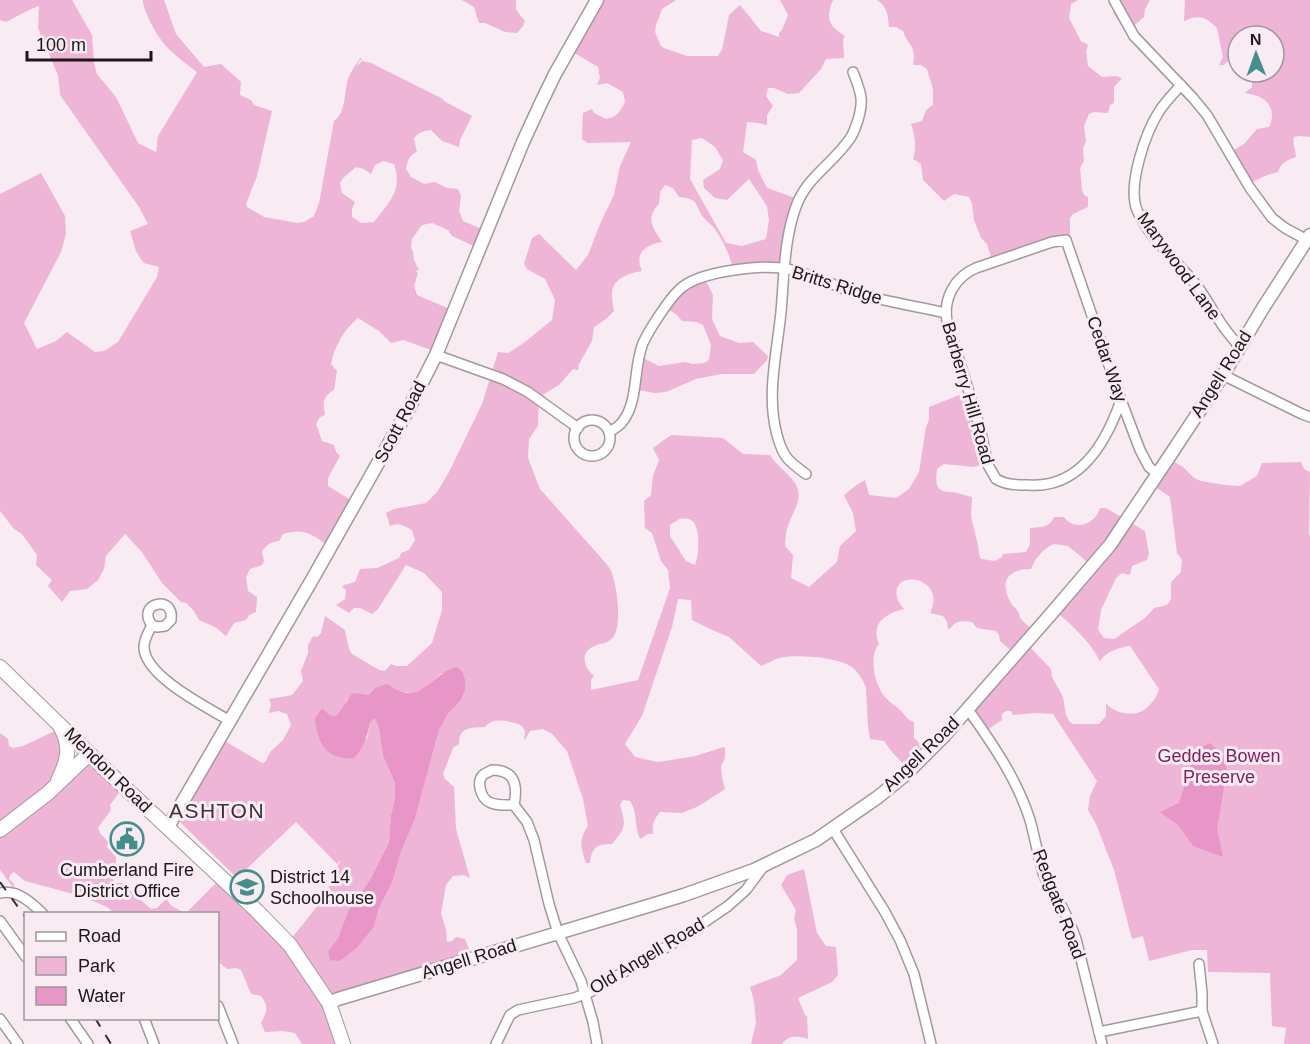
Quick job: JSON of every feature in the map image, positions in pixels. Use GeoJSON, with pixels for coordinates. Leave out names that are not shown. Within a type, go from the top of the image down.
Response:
{"type":"FeatureCollection","features":[{"type":"Feature","properties":{"kind":"main road","name":"Scott Road"},"geometry":{"type":"LineString","coordinates":[[168,827],[314,578],[408,410],[436,356],[523,142],[555,74],[597,0]]}},
{"type":"Feature","properties":{"kind":"main road","name":"Angell Road"},"geometry":{"type":"LineString","coordinates":[[329,1003],[394,981],[675,898],[763,867],[816,840],[878,796],[904,775],[943,737],[1110,545],[1223,375],[1308,238]]}},
{"type":"Feature","properties":{"kind":"main road","name":"Mendon Road"},"geometry":{"type":"LineString","coordinates":[[0,667],[290,945],[329,1003],[343,1044]]}},
{"type":"Feature","properties":{"kind":"main road"},"geometry":{"type":"LineString","coordinates":[[57,721],[68,748],[57,785]]}},
{"type":"Feature","properties":{"kind":"main road"},"geometry":{"type":"LineString","coordinates":[[0,830],[57,785],[89,754]]}},
{"type":"Feature","properties":{"kind":"street"},"geometry":{"type":"LineString","coordinates":[[1114,0],[1134,36],[1207,115],[1250,188],[1272,218],[1285,228],[1308,238]]}},
{"type":"Feature","properties":{"kind":"street"},"geometry":{"type":"LineString","coordinates":[[806,474],[788,461],[781,447],[773,416],[773,381],[784,268],[789,233],[798,201],[815,176],[840,152],[855,129],[862,101],[853,72]]}},
{"type":"Feature","properties":{"kind":"street","name":"Marywood Lane"},"geometry":{"type":"LineString","coordinates":[[1181,85],[1159,111],[1144,142],[1134,188],[1134,201],[1137,211],[1150,230],[1196,284],[1239,346]]}},
{"type":"Feature","properties":{"kind":"street","name":"Barberry Hill Road"},"geometry":{"type":"LineString","coordinates":[[1066,240],[1052,242],[964,273],[957,280],[948,298],[946,313],[949,331],[985,444],[988,465],[996,479],[1007,483],[1036,486],[1050,485],[1063,480],[1076,472],[1092,456],[1115,416],[1121,400]]}},
{"type":"Feature","properties":{"kind":"street","name":"Cedar Way"},"geometry":{"type":"LineString","coordinates":[[1066,240],[1140,450],[1149,467],[1158,474]]}},
{"type":"Feature","properties":{"kind":"street","name":"Britts Ridge"},"geometry":{"type":"LineString","coordinates":[[578,428],[574,435],[579,450],[586,455],[602,454],[610,440],[609,432],[621,424],[632,404],[637,363],[643,343],[679,289],[689,282],[726,271],[784,268],[850,292],[946,313]]}},
{"type":"Feature","properties":{"kind":"street"},"geometry":{"type":"LineString","coordinates":[[436,356],[503,379],[528,392],[578,428],[591,421],[605,426],[609,432]]}},
{"type":"Feature","properties":{"kind":"street"},"geometry":{"type":"LineString","coordinates":[[1223,375],[1310,417]]}},
{"type":"Feature","properties":{"kind":"street"},"geometry":{"type":"LineString","coordinates":[[153,625],[144,647],[154,670],[161,677],[230,721]]}},
{"type":"Feature","properties":{"kind":"street","name":"Redgate Road"},"geometry":{"type":"LineString","coordinates":[[967,708],[998,752],[1025,806],[1044,874],[1076,939],[1102,1044]]}},
{"type":"Feature","properties":{"kind":"street"},"geometry":{"type":"LineString","coordinates":[[514,805],[487,802],[482,796],[480,781],[483,775],[492,770],[500,770],[509,773],[514,782],[516,790],[514,805],[527,822],[534,840],[558,933],[577,971],[593,1022],[597,1044]]}},
{"type":"Feature","properties":{"kind":"street"},"geometry":{"type":"LineString","coordinates":[[833,829],[900,940],[914,974],[931,1044]]}},
{"type":"Feature","properties":{"kind":"street","name":"Old Angell Road"},"geometry":{"type":"LineString","coordinates":[[496,1044],[512,1013],[584,994],[680,939],[728,906],[746,890],[763,867]]}},
{"type":"Feature","properties":{"kind":"street"},"geometry":{"type":"LineString","coordinates":[[0,893],[7,892],[26,898],[41,912]]}},
{"type":"Feature","properties":{"kind":"street"},"geometry":{"type":"LineString","coordinates":[[0,921],[24,954]]}},
{"type":"Feature","properties":{"kind":"street"},"geometry":{"type":"LineString","coordinates":[[1199,964],[1202,1011],[1213,1044]]}},
{"type":"Feature","properties":{"kind":"street"},"geometry":{"type":"LineString","coordinates":[[219,1009],[232,1044]]}},
{"type":"Feature","properties":{"kind":"street"},"geometry":{"type":"LineString","coordinates":[[1099,1032],[1202,1011]]}},
{"type":"Feature","properties":{"kind":"street"},"geometry":{"type":"LineString","coordinates":[[0,1020],[18,1044]]}},
{"type":"Feature","properties":{"kind":"street"},"geometry":{"type":"LineString","coordinates":[[71,1020],[88,1044]]}},
{"type":"Feature","properties":{"kind":"street"},"geometry":{"type":"LineString","coordinates":[[145,1020],[154,1044]]}},
{"type":"Feature","properties":{"kind":"green space"},"geometry":{"type":"Polygon","coordinates":[[[0,0],[72,0],[92,35],[97,74],[116,97],[138,143],[156,152],[158,136],[197,72],[163,43],[148,18],[143,0],[164,0],[176,34],[204,67],[221,64],[241,82],[240,95],[251,100],[254,105],[272,111],[257,176],[246,204],[247,207],[264,217],[297,223],[314,216],[319,203],[334,121],[341,113],[349,76],[360,58],[362,59],[357,66],[362,61],[371,63],[472,116],[459,147],[442,141],[431,130],[417,135],[414,139],[417,152],[409,159],[406,169],[411,177],[424,184],[435,182],[447,188],[458,189],[461,196],[459,211],[463,221],[484,230],[476,247],[452,236],[448,230],[432,223],[422,225],[412,239],[411,247],[419,270],[415,271],[418,273],[414,286],[417,295],[452,310],[434,351],[403,340],[391,343],[379,331],[358,318],[344,333],[332,358],[331,364],[337,371],[334,390],[325,398],[325,415],[320,417],[316,424],[322,441],[334,445],[340,456],[328,478],[328,486],[354,502],[330,547],[308,533],[297,531],[283,534],[279,541],[265,547],[262,552],[264,561],[262,565],[250,569],[246,577],[248,591],[257,597],[256,612],[249,615],[246,620],[234,623],[226,636],[215,627],[199,620],[186,603],[181,602],[162,583],[142,552],[125,534],[106,556],[104,569],[98,580],[87,589],[70,591],[62,602],[48,586],[52,580],[36,565],[37,555],[22,534],[14,529],[0,511],[0,194],[41,173],[65,216],[66,234],[61,252],[24,323],[37,349],[56,341],[67,332],[95,352],[104,351],[118,342],[157,277],[159,267],[144,263],[136,251],[130,231],[148,224],[139,207],[60,95],[58,75],[38,28],[39,6],[6,22],[0,20],[0,0]],[[383,161],[375,165],[371,174],[356,167],[343,178],[340,183],[342,193],[355,202],[352,217],[361,223],[374,222],[396,189],[394,164],[383,161]]]}},
{"type":"Feature","properties":{"kind":"green space"},"geometry":{"type":"Polygon","coordinates":[[[462,0],[516,0],[516,10],[525,21],[517,33],[505,32],[485,23],[479,23],[474,7],[462,0]]]}},
{"type":"Feature","properties":{"kind":"green space","name":"Geddes Bowen Preserve"},"geometry":{"type":"Polygon","coordinates":[[[597,0],[676,0],[662,9],[655,32],[661,46],[687,56],[718,56],[722,50],[729,15],[740,5],[761,31],[779,37],[788,15],[780,0],[833,0],[829,12],[830,21],[835,29],[845,36],[843,39],[844,58],[826,59],[821,69],[799,93],[788,94],[768,88],[766,96],[773,106],[767,115],[767,125],[747,122],[743,152],[756,160],[767,188],[798,199],[785,269],[734,272],[721,238],[703,217],[695,202],[679,197],[673,188],[665,185],[660,192],[659,204],[651,218],[653,228],[662,242],[651,245],[640,255],[642,271],[627,275],[614,285],[612,295],[614,311],[594,327],[592,341],[578,370],[573,369],[559,385],[539,397],[538,426],[529,439],[528,458],[540,489],[606,564],[611,571],[615,585],[618,622],[614,636],[607,642],[589,649],[585,656],[586,665],[594,676],[591,680],[591,690],[638,680],[670,588],[668,570],[661,561],[652,533],[645,528],[644,501],[651,495],[653,476],[659,460],[653,448],[671,435],[723,438],[743,454],[770,455],[798,488],[798,498],[787,528],[785,546],[793,555],[791,578],[809,587],[837,562],[840,546],[856,531],[853,513],[844,495],[865,480],[869,495],[896,498],[909,489],[919,472],[929,420],[929,407],[967,392],[987,463],[974,467],[944,464],[937,469],[936,481],[938,487],[943,491],[972,497],[971,518],[981,559],[995,561],[1003,554],[1026,552],[1030,544],[1030,528],[1047,525],[1054,517],[1064,517],[1073,524],[1084,524],[1098,514],[1100,508],[1106,508],[1145,531],[1149,554],[1147,560],[1132,566],[1130,575],[1122,573],[1116,578],[1101,610],[1098,630],[1104,638],[1114,639],[1145,618],[1154,608],[1167,605],[1171,599],[1171,582],[1181,572],[1182,560],[1177,553],[1170,497],[1151,484],[1169,459],[1201,481],[1240,486],[1257,476],[1262,463],[1301,462],[1304,469],[1310,472],[1310,1044],[1284,1044],[1286,1028],[1272,1026],[1270,973],[1208,972],[1207,950],[1192,950],[1149,961],[1143,936],[1132,939],[1114,870],[1088,810],[1090,796],[1097,781],[1053,714],[1013,715],[1011,711],[1006,711],[1002,714],[1002,720],[981,734],[964,717],[1016,655],[1000,641],[996,631],[977,628],[972,622],[965,621],[948,629],[943,616],[930,613],[933,600],[931,591],[926,584],[918,580],[902,582],[897,588],[897,599],[904,609],[891,613],[878,625],[879,644],[873,664],[881,692],[908,719],[914,722],[914,738],[929,752],[910,770],[884,741],[870,739],[866,688],[853,668],[839,661],[806,657],[779,658],[761,666],[729,637],[692,620],[691,600],[678,599],[672,627],[642,716],[625,744],[635,757],[658,762],[696,756],[723,747],[725,758],[721,766],[725,789],[699,806],[682,813],[660,812],[654,822],[653,834],[640,839],[632,805],[630,801],[623,800],[620,805],[624,826],[620,834],[612,844],[596,848],[592,853],[590,863],[586,863],[581,844],[588,826],[583,799],[567,751],[552,734],[543,729],[530,731],[524,741],[525,731],[522,726],[502,720],[485,727],[467,729],[461,734],[459,744],[453,748],[443,774],[454,787],[456,829],[470,878],[464,875],[453,876],[446,885],[441,914],[447,942],[456,937],[465,939],[473,960],[329,1000],[341,1044],[302,1044],[295,1033],[265,1032],[261,1023],[266,1013],[264,1000],[261,996],[251,994],[241,970],[227,969],[219,963],[219,912],[187,912],[220,879],[287,944],[323,897],[342,859],[337,864],[296,822],[237,878],[179,821],[223,740],[262,763],[283,740],[291,725],[287,714],[278,711],[269,713],[271,704],[269,699],[292,695],[303,681],[301,671],[308,653],[308,645],[313,636],[317,637],[321,633],[325,616],[345,630],[352,654],[379,670],[385,671],[391,664],[407,666],[432,643],[442,610],[442,592],[424,573],[406,565],[378,609],[372,614],[360,608],[354,608],[349,613],[336,605],[345,599],[346,590],[342,587],[355,582],[360,569],[377,568],[399,558],[401,553],[409,550],[415,540],[412,530],[401,525],[390,526],[386,513],[394,509],[426,503],[437,492],[482,404],[498,352],[508,353],[552,320],[555,300],[545,279],[527,269],[524,264],[532,238],[539,234],[576,270],[588,255],[614,195],[620,166],[631,142],[587,143],[582,139],[583,113],[592,109],[594,113],[606,119],[616,115],[625,102],[623,92],[607,83],[597,85],[600,78],[598,67],[569,50],[597,0]],[[702,138],[692,140],[690,179],[726,243],[742,246],[766,239],[769,220],[767,206],[749,179],[727,200],[715,198],[704,188],[703,180],[720,169],[723,160],[715,147],[702,138]],[[679,519],[670,525],[670,536],[686,561],[695,565],[698,555],[696,527],[688,519],[679,519]],[[1054,544],[1040,554],[1031,569],[1016,571],[1011,574],[1006,583],[1007,596],[1012,605],[1023,621],[1036,632],[1027,644],[1051,669],[1052,677],[1063,697],[1066,715],[1073,724],[1099,724],[1106,716],[1106,703],[1112,709],[1120,712],[1133,714],[1141,712],[1151,704],[1159,689],[1130,646],[1113,650],[1100,661],[1086,640],[1056,611],[1091,565],[1068,546],[1054,544]],[[442,673],[424,689],[411,693],[375,688],[368,695],[347,699],[343,709],[336,716],[330,715],[322,708],[315,718],[367,739],[370,722],[375,717],[383,756],[395,783],[389,842],[370,880],[348,911],[338,938],[328,951],[339,961],[357,948],[374,927],[379,908],[392,883],[401,852],[415,819],[439,730],[448,714],[461,700],[465,690],[463,673],[442,673]]]}},
{"type":"Feature","properties":{"kind":"green space"},"geometry":{"type":"Polygon","coordinates":[[[877,0],[1078,0],[1071,4],[1069,18],[1081,41],[1088,45],[1086,51],[1088,66],[1102,77],[1122,78],[1114,87],[1114,103],[1110,105],[1108,113],[1089,114],[1084,126],[1086,141],[1083,148],[1084,161],[1080,168],[1082,190],[1088,197],[1088,207],[1073,214],[1070,218],[1070,245],[1056,243],[993,263],[987,244],[981,238],[974,220],[969,197],[954,194],[944,201],[923,180],[921,164],[913,159],[915,141],[911,124],[922,121],[926,110],[933,105],[933,89],[927,69],[921,65],[913,65],[913,49],[903,31],[896,27],[889,27],[886,11],[877,0]]]}},
{"type":"Feature","properties":{"kind":"green space"},"geometry":{"type":"Polygon","coordinates":[[[1120,0],[1150,0],[1144,17],[1129,30],[1113,13],[1120,0]]]}},
{"type":"Feature","properties":{"kind":"green space"},"geometry":{"type":"Polygon","coordinates":[[[1185,0],[1310,0],[1310,137],[1294,137],[1296,157],[1285,162],[1278,172],[1250,183],[1229,153],[1244,144],[1257,129],[1269,127],[1271,123],[1270,106],[1258,96],[1245,93],[1252,87],[1252,84],[1286,84],[1286,24],[1226,24],[1226,63],[1219,65],[1223,57],[1217,28],[1200,17],[1184,21],[1185,0]]]}},
{"type":"Feature","properties":{"kind":"green space"},"geometry":{"type":"Polygon","coordinates":[[[706,281],[713,295],[712,319],[720,336],[739,343],[753,342],[768,356],[767,360],[754,374],[721,374],[696,379],[666,392],[654,393],[634,389],[637,366],[645,359],[659,366],[685,362],[704,363],[709,360],[711,345],[703,325],[697,322],[682,321],[668,309],[668,306],[691,284],[706,281]]]}},
{"type":"Feature","properties":{"kind":"green space"},"geometry":{"type":"Polygon","coordinates":[[[59,729],[66,764],[94,759],[122,789],[110,805],[111,810],[98,828],[108,842],[107,847],[116,857],[116,865],[111,875],[115,883],[124,883],[151,909],[157,908],[167,898],[171,905],[183,912],[113,912],[107,907],[81,896],[25,881],[14,872],[9,879],[14,884],[14,889],[0,870],[0,733],[8,739],[9,746],[13,748],[23,746],[59,729]]]}},
{"type":"Feature","properties":{"kind":"green space"},"geometry":{"type":"Polygon","coordinates":[[[804,869],[817,933],[826,946],[836,947],[838,975],[832,982],[798,998],[807,1016],[808,1039],[794,1037],[782,1044],[751,1044],[756,1023],[750,987],[781,975],[797,960],[797,929],[794,919],[796,910],[781,885],[787,875],[804,869]]]}},
{"type":"Feature","properties":{"kind":"water"},"geometry":{"type":"Polygon","coordinates":[[[457,667],[463,673],[465,690],[461,700],[448,714],[439,730],[415,819],[401,852],[392,883],[379,908],[374,927],[357,948],[340,961],[330,960],[328,951],[338,938],[348,911],[370,880],[389,842],[395,783],[383,756],[375,718],[370,722],[365,742],[354,758],[345,758],[337,757],[325,748],[318,735],[315,718],[322,708],[330,715],[336,716],[353,693],[368,695],[375,688],[387,684],[408,693],[415,692],[457,667]]]}},
{"type":"Feature","properties":{"kind":"water"},"geometry":{"type":"Polygon","coordinates":[[[1210,743],[1224,757],[1227,770],[1217,829],[1223,857],[1193,846],[1178,825],[1160,812],[1179,803],[1195,753],[1210,743]]]}},
{"type":"Feature","properties":{"kind":"railway"},"geometry":{"type":"LineString","coordinates":[[0,882],[24,915]]}},
{"type":"Feature","properties":{"kind":"railway"},"geometry":{"type":"LineString","coordinates":[[96,1020],[111,1044]]}},
{"type":"Feature","properties":{"kind":"place","name":"Cumberland Fire District Office"},"geometry":{"type":"Point","coordinates":[127,839]}},
{"type":"Feature","properties":{"kind":"place","name":"District 14 Schoolhouse"},"geometry":{"type":"Point","coordinates":[247,887]}},
{"type":"Feature","properties":{"kind":"district","name":"ASHTON"},"geometry":{"type":"Point","coordinates":[217,811]}}]}
